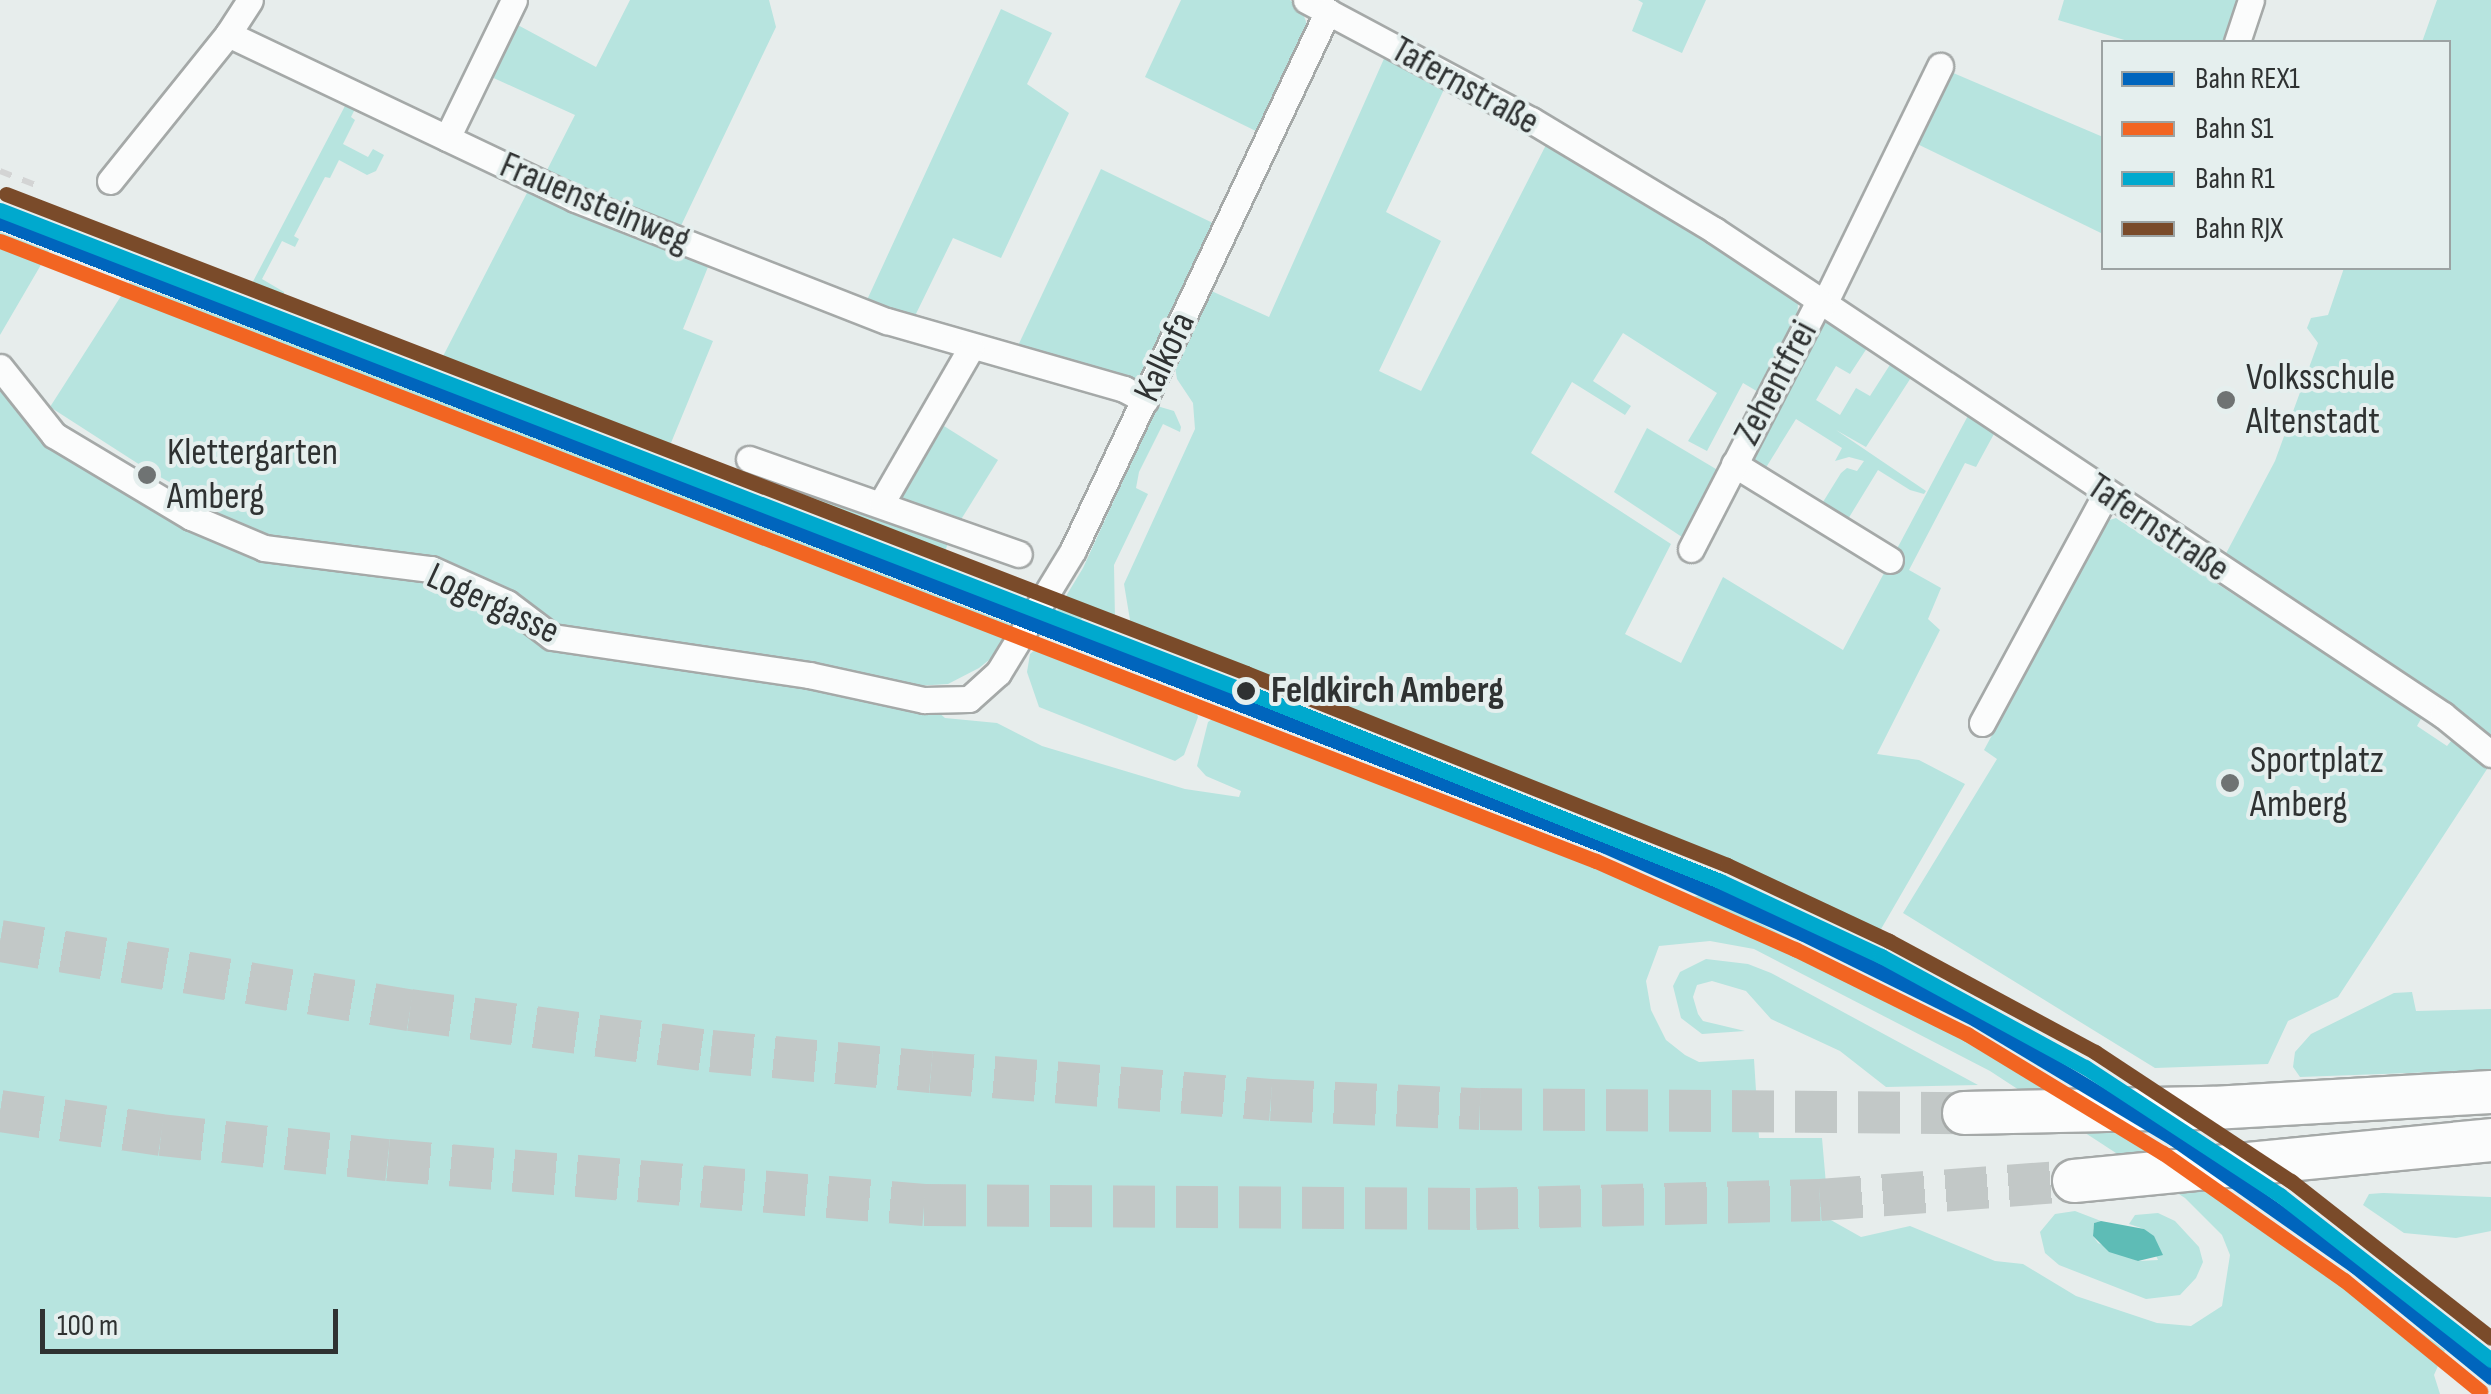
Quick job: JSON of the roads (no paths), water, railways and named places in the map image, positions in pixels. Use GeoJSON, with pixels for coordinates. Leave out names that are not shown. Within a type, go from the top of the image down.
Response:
{"type":"FeatureCollection","features":[{"type":"Feature","properties":{"kind":"highway"},"geometry":{"type":"LineString","coordinates":[[1964,1113],[2491,1092]]}},
{"type":"Feature","properties":{"kind":"highway"},"geometry":{"type":"LineString","coordinates":[[2074,1181],[2491,1140]]}},
{"type":"Feature","properties":{"kind":"street"},"geometry":{"type":"LineString","coordinates":[[110,181],[228,34],[250,0]]}},
{"type":"Feature","properties":{"kind":"street"},"geometry":{"type":"LineString","coordinates":[[447,138],[514,0]]}},
{"type":"Feature","properties":{"kind":"street"},"geometry":{"type":"LineString","coordinates":[[2237,40],[2251,0]]}},
{"type":"Feature","properties":{"kind":"street","name":"Tafernstraße"},"geometry":{"type":"LineString","coordinates":[[1317,6],[1541,127],[1714,230],[2442,716],[2491,754]]}},
{"type":"Feature","properties":{"kind":"street","name":"Kalkofa"},"geometry":{"type":"LineString","coordinates":[[982,692],[1026,631],[1073,550],[1145,400],[1317,6]]}},
{"type":"Feature","properties":{"kind":"street","name":"Frauensteinweg"},"geometry":{"type":"LineString","coordinates":[[228,34],[574,198],[858,310],[971,348],[1124,389],[1145,400]]}},
{"type":"Feature","properties":{"kind":"street"},"geometry":{"type":"LineString","coordinates":[[1821,302],[1940,66]]}},
{"type":"Feature","properties":{"kind":"street","name":"Zehentfrei"},"geometry":{"type":"LineString","coordinates":[[1691,549],[1821,302]]}},
{"type":"Feature","properties":{"kind":"street"},"geometry":{"type":"LineString","coordinates":[[882,502],[971,348]]}},
{"type":"Feature","properties":{"kind":"street","name":"Logergasse"},"geometry":{"type":"LineString","coordinates":[[0,367],[54,435],[191,517],[264,548],[431,569],[507,603],[552,637],[809,675],[924,700],[960,702],[982,692]]}},
{"type":"Feature","properties":{"kind":"street"},"geometry":{"type":"LineString","coordinates":[[749,459],[882,502],[1019,554]]}},
{"type":"Feature","properties":{"kind":"street","name":"Zehentfrei"},"geometry":{"type":"LineString","coordinates":[[1734,464],[1890,560]]}},
{"type":"Feature","properties":{"kind":"street"},"geometry":{"type":"LineString","coordinates":[[1982,724],[2106,494]]}},
{"type":"Feature","properties":{"kind":"water"},"geometry":{"type":"Polygon","coordinates":[[[2094,1223],[2144,1229],[2154,1236],[2163,1255],[2138,1261],[2109,1252],[2093,1236],[2094,1223]]]}},
{"type":"Feature","properties":{"kind":"tunnel"},"geometry":{"type":"LineString","coordinates":[[0,941],[410,1010],[711,1051],[931,1072],[1271,1100],[1480,1109],[1964,1113]]}},
{"type":"Feature","properties":{"kind":"tunnel"},"geometry":{"type":"LineString","coordinates":[[0,1111],[161,1135],[388,1160],[924,1205],[1476,1209],[1820,1200],[2074,1181]]}},
{"type":"Feature","properties":{"kind":"railway"},"geometry":{"type":"LineString","coordinates":[[0,171],[38,186]]}},
{"type":"Feature","properties":{"kind":"rail line","name":"RJX"},"geometry":{"type":"LineString","coordinates":[[6,194],[1246,673],[1727,865],[1889,941],[2095,1052],[2291,1181],[2491,1338]]}},
{"type":"Feature","properties":{"kind":"rail line","name":"R1"},"geometry":{"type":"LineString","coordinates":[[0,210],[1240,689],[1720,881],[1881,956],[2085,1067],[2280,1195],[2491,1360]]}},
{"type":"Feature","properties":{"kind":"rail line","name":"REX1"},"geometry":{"type":"LineString","coordinates":[[0,222],[1603,845],[1802,933],[1975,1019],[2173,1138],[2355,1266],[2491,1377]]}},
{"type":"Feature","properties":{"kind":"rail line","name":"S1"},"geometry":{"type":"LineString","coordinates":[[0,241],[1596,861],[1795,949],[1967,1034],[2163,1153],[2344,1280],[2480,1391]]}},
{"type":"Feature","properties":{"kind":"place","name":"Volksschule Altenstadt"},"geometry":{"type":"Point","coordinates":[2226,400]}},
{"type":"Feature","properties":{"kind":"place","name":"Klettergarten Amberg"},"geometry":{"type":"Point","coordinates":[147,475]}},
{"type":"Feature","properties":{"kind":"place","name":"Feldkirch Amberg"},"geometry":{"type":"Point","coordinates":[1246,691]}},
{"type":"Feature","properties":{"kind":"place","name":"Sportplatz Amberg"},"geometry":{"type":"Point","coordinates":[2230,783]}}]}
